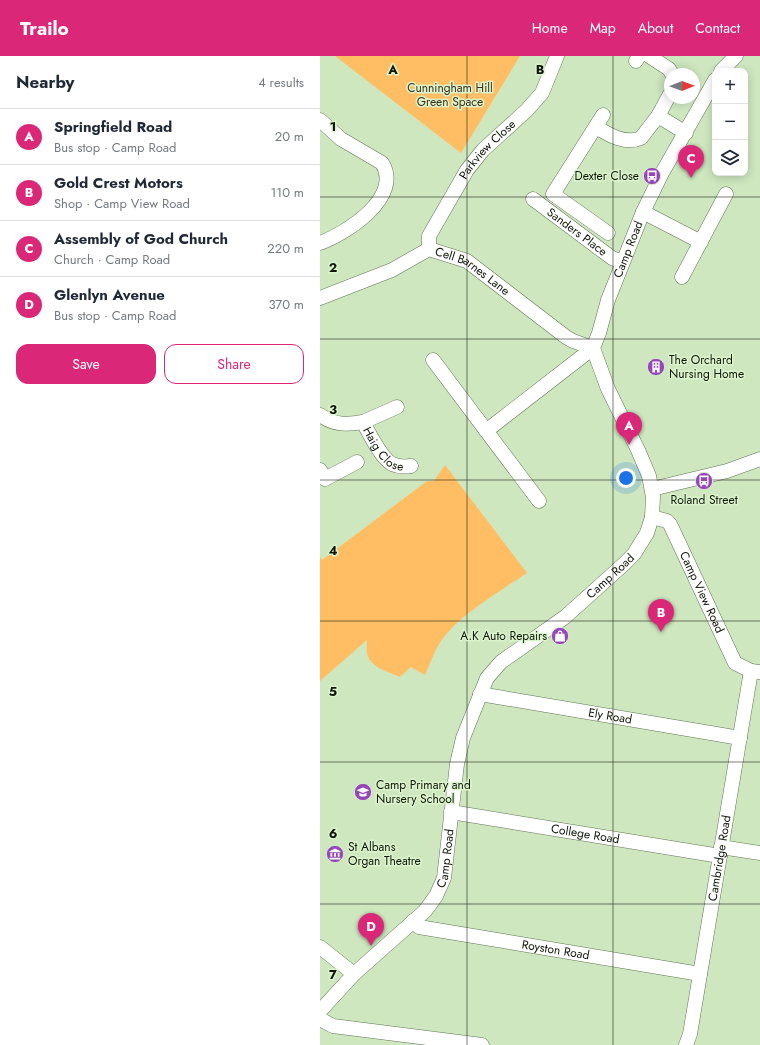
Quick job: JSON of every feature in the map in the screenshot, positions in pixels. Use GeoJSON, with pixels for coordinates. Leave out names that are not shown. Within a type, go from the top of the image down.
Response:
{"type":"FeatureCollection","features":[{"type":"Feature","properties":{"kind":"street","name":"Parkview Close"},"geometry":{"type":"LineString","coordinates":[[429,249],[429,236],[467,170],[484,150],[527,110],[542,93],[557,56]]}},
{"type":"Feature","properties":{"kind":"street"},"geometry":{"type":"LineString","coordinates":[[649,56],[667,68]]}},
{"type":"Feature","properties":{"kind":"street"},"geometry":{"type":"LineString","coordinates":[[725,68],[736,56]]}},
{"type":"Feature","properties":{"kind":"street","name":"Camp Road"},"geometry":{"type":"LineString","coordinates":[[320,1011],[354,974],[431,904],[440,888],[445,870],[457,764],[463,738],[487,678],[501,662],[565,617],[634,554],[647,533],[652,517],[652,489],[638,450],[608,388],[593,348],[622,262],[643,212],[662,173],[686,134],[712,86]]}},
{"type":"Feature","properties":{"kind":"street"},"geometry":{"type":"LineString","coordinates":[[596,127],[611,136],[636,140],[641,138],[658,116],[665,104]]}},
{"type":"Feature","properties":{"kind":"street"},"geometry":{"type":"LineString","coordinates":[[603,115],[553,194],[608,233]]}},
{"type":"Feature","properties":{"kind":"street"},"geometry":{"type":"LineString","coordinates":[[658,116],[686,134]]}},
{"type":"Feature","properties":{"kind":"street"},"geometry":{"type":"LineString","coordinates":[[320,120],[342,139],[382,163],[386,170],[387,184],[385,191],[373,207],[351,228],[336,237],[320,243]]}},
{"type":"Feature","properties":{"kind":"street"},"geometry":{"type":"LineString","coordinates":[[682,277],[726,194]]}},
{"type":"Feature","properties":{"kind":"street","name":"Sanders Place"},"geometry":{"type":"LineString","coordinates":[[533,199],[612,258],[622,262]]}},
{"type":"Feature","properties":{"kind":"street"},"geometry":{"type":"LineString","coordinates":[[643,212],[701,242]]}},
{"type":"Feature","properties":{"kind":"street","name":"Cell Barnes Lane"},"geometry":{"type":"LineString","coordinates":[[320,298],[392,270],[429,249],[467,261],[566,337],[593,348]]}},
{"type":"Feature","properties":{"kind":"street"},"geometry":{"type":"LineString","coordinates":[[486,431],[593,348]]}},
{"type":"Feature","properties":{"kind":"street"},"geometry":{"type":"LineString","coordinates":[[433,360],[539,501]]}},
{"type":"Feature","properties":{"kind":"street","name":"Haig Close"},"geometry":{"type":"LineString","coordinates":[[320,415],[328,421],[344,424],[363,422],[397,407]]}},
{"type":"Feature","properties":{"kind":"street","name":"Haig Close"},"geometry":{"type":"LineString","coordinates":[[363,422],[385,458],[392,464],[401,467],[411,466]]}},
{"type":"Feature","properties":{"kind":"street"},"geometry":{"type":"LineString","coordinates":[[652,489],[727,471],[760,459]]}},
{"type":"Feature","properties":{"kind":"street"},"geometry":{"type":"LineString","coordinates":[[320,470],[325,478],[357,462]]}},
{"type":"Feature","properties":{"kind":"street","name":"Camp View Road"},"geometry":{"type":"LineString","coordinates":[[652,517],[667,521],[670,524],[735,663],[756,672]]}},
{"type":"Feature","properties":{"kind":"street","name":"Cambridge Road"},"geometry":{"type":"LineString","coordinates":[[686,1045],[690,1034],[740,738],[756,672]]}},
{"type":"Feature","properties":{"kind":"street","name":"Ely Road"},"geometry":{"type":"LineString","coordinates":[[480,694],[740,738]]}},
{"type":"Feature","properties":{"kind":"street","name":"College Road"},"geometry":{"type":"LineString","coordinates":[[451,812],[721,851],[760,853]]}},
{"type":"Feature","properties":{"kind":"street","name":"Royston Road"},"geometry":{"type":"LineString","coordinates":[[413,921],[419,927],[700,974]]}},
{"type":"Feature","properties":{"kind":"street"},"geometry":{"type":"LineString","coordinates":[[320,947],[354,974]]}},
{"type":"Feature","properties":{"kind":"street"},"geometry":{"type":"LineString","coordinates":[[320,1019],[333,1026],[482,1045]]}},
{"type":"Feature","properties":{"kind":"green space","name":"Cunningham Hill Green Space"},"geometry":{"type":"Polygon","coordinates":[[[335,56],[520,56],[461,153],[335,56]]]}},
{"type":"Feature","properties":{"kind":"green space"},"geometry":{"type":"Polygon","coordinates":[[[445,465],[527,573],[471,611],[451,629],[438,646],[425,675],[411,667],[400,677],[375,665],[369,658],[367,651],[367,640],[320,681],[320,557],[322,560],[427,481],[434,481],[445,465]]]}},
{"type":"Feature","properties":{"kind":"place","name":"Dexter Close"},"geometry":{"type":"Point","coordinates":[652,176]}},
{"type":"Feature","properties":{"kind":"place","name":"Assembly of God Church"},"geometry":{"type":"Point","coordinates":[691,178]}},
{"type":"Feature","properties":{"kind":"place","name":"The Orchard Nursing Home"},"geometry":{"type":"Point","coordinates":[656,367]}},
{"type":"Feature","properties":{"kind":"place","name":"Springfield Road"},"geometry":{"type":"Point","coordinates":[629,445]}},
{"type":"Feature","properties":{"kind":"place","name":"Roland Street"},"geometry":{"type":"Point","coordinates":[704,481]}},
{"type":"Feature","properties":{"kind":"place","name":"Gold Crest Motors"},"geometry":{"type":"Point","coordinates":[661,632]}},
{"type":"Feature","properties":{"kind":"place","name":"A.K Auto Repairs"},"geometry":{"type":"Point","coordinates":[560,636]}},
{"type":"Feature","properties":{"kind":"place","name":"Camp Primary and Nursery School"},"geometry":{"type":"Point","coordinates":[363,792]}},
{"type":"Feature","properties":{"kind":"place","name":"St Albans Organ Theatre"},"geometry":{"type":"Point","coordinates":[335,854]}},
{"type":"Feature","properties":{"kind":"place","name":"Glenlyn Avenue"},"geometry":{"type":"Point","coordinates":[371,946]}}]}
